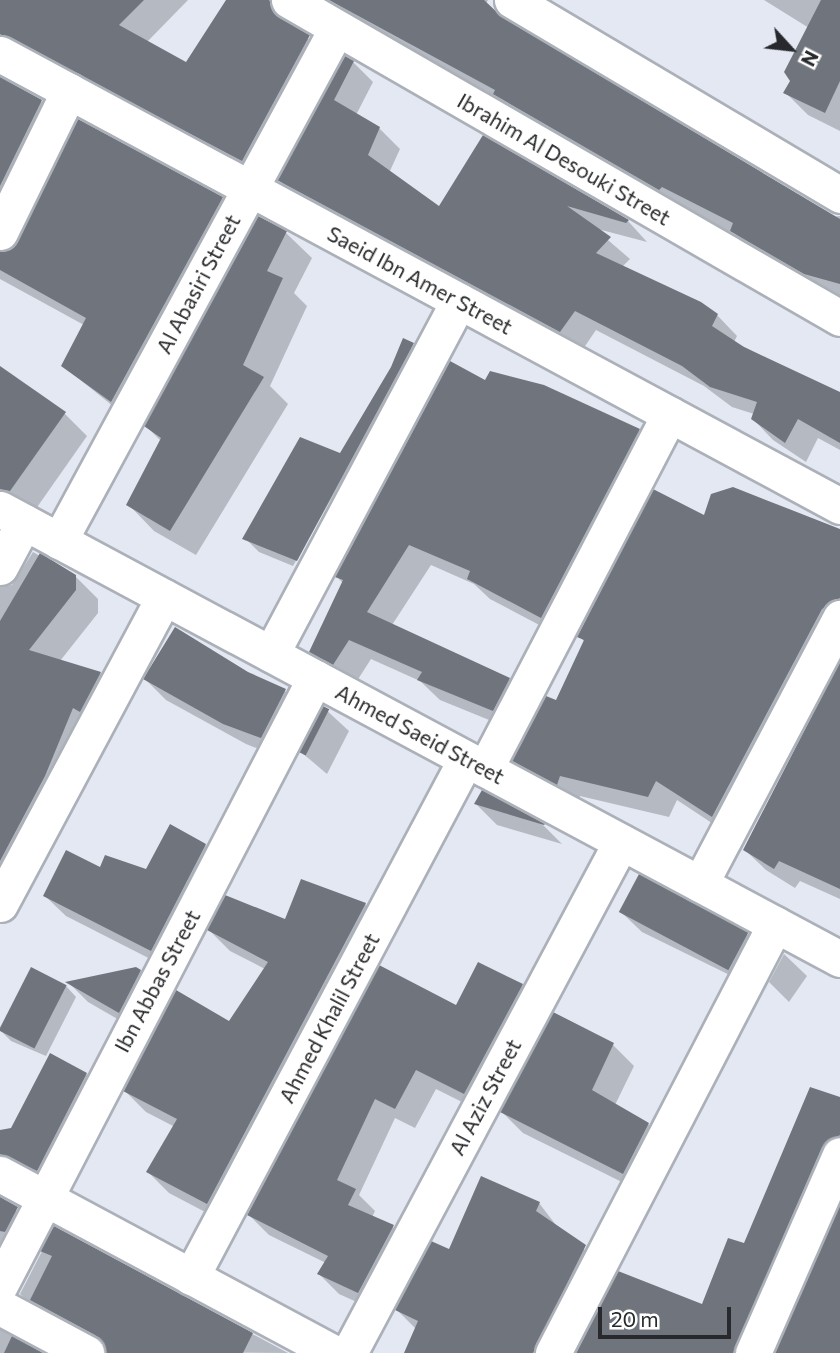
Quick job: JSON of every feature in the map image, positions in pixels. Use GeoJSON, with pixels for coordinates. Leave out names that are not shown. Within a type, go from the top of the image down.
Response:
{"type":"FeatureCollection","features":[{"type":"Feature","properties":{"kind":"street","name":"Ibrahim Al Desouki Street"},"geometry":{"type":"LineString","coordinates":[[289,0],[840,318]]}},
{"type":"Feature","properties":{"kind":"street"},"geometry":{"type":"LineString","coordinates":[[512,0],[840,195]]}},
{"type":"Feature","properties":{"kind":"street","name":"Al Abasiri Street"},"geometry":{"type":"LineString","coordinates":[[59,541],[337,28]]}},
{"type":"Feature","properties":{"kind":"street","name":"Saeid Ibn Amer Street"},"geometry":{"type":"LineString","coordinates":[[0,54],[840,506]]}},
{"type":"Feature","properties":{"kind":"street"},"geometry":{"type":"LineString","coordinates":[[0,232],[69,92]]}},
{"type":"Feature","properties":{"kind":"street"},"geometry":{"type":"LineString","coordinates":[[271,654],[459,301]]}},
{"type":"Feature","properties":{"kind":"street","name":"Ahmed Khalil Street"},"geometry":{"type":"LineString","coordinates":[[191,1277],[670,414]]}},
{"type":"Feature","properties":{"kind":"street"},"geometry":{"type":"LineString","coordinates":[[0,567],[12,515]]}},
{"type":"Feature","properties":{"kind":"street","name":"Ahmed Saeid Street"},"geometry":{"type":"LineString","coordinates":[[12,515],[840,959]]}},
{"type":"Feature","properties":{"kind":"street"},"geometry":{"type":"LineString","coordinates":[[0,904],[164,597]]}},
{"type":"Feature","properties":{"kind":"street"},"geometry":{"type":"LineString","coordinates":[[700,884],[840,618]]}},
{"type":"Feature","properties":{"kind":"street","name":"Ibn Abbas Street"},"geometry":{"type":"LineString","coordinates":[[0,1285],[315,678]]}},
{"type":"Feature","properties":{"kind":"street","name":"Al Aziz Street"},"geometry":{"type":"LineString","coordinates":[[349,1353],[621,842]]}},
{"type":"Feature","properties":{"kind":"street"},"geometry":{"type":"LineString","coordinates":[[553,1353],[775,924]]}},
{"type":"Feature","properties":{"kind":"street"},"geometry":{"type":"LineString","coordinates":[[753,1353],[840,1154]]}},
{"type":"Feature","properties":{"kind":"street"},"geometry":{"type":"LineString","coordinates":[[0,1174],[334,1353]]}},
{"type":"Feature","properties":{"kind":"street"},"geometry":{"type":"LineString","coordinates":[[0,1307],[86,1353]]}},
{"type":"Feature","properties":{"kind":"building"},"geometry":{"type":"Polygon","coordinates":[[[0,0],[144,0],[119,25],[186,62],[226,0],[269,0],[278,17],[310,35],[242,161],[0,34],[0,0]]]}},
{"type":"Feature","properties":{"kind":"building"},"geometry":{"type":"Polygon","coordinates":[[[329,0],[484,0],[502,17],[840,219],[840,284],[804,274],[730,231],[733,223],[662,187],[659,190],[493,94],[495,90],[329,0]]]}},
{"type":"Feature","properties":{"kind":"building"},"geometry":{"type":"Polygon","coordinates":[[[821,0],[840,0],[840,81],[825,113],[783,93],[790,81],[784,72],[821,0]]]}},
{"type":"Feature","properties":{"kind":"building"},"geometry":{"type":"Polygon","coordinates":[[[345,56],[354,61],[334,100],[380,127],[368,155],[439,206],[483,135],[629,220],[626,223],[567,206],[611,237],[596,253],[701,302],[718,314],[712,326],[744,347],[840,392],[840,443],[798,419],[785,443],[751,419],[757,402],[710,387],[682,366],[575,311],[560,332],[277,180],[345,56]]]}},
{"type":"Feature","properties":{"kind":"building"},"geometry":{"type":"Polygon","coordinates":[[[0,77],[42,100],[0,186],[0,77]]]}},
{"type":"Feature","properties":{"kind":"building"},"geometry":{"type":"Polygon","coordinates":[[[78,119],[223,197],[111,402],[61,366],[86,318],[0,270],[0,252],[18,241],[78,119]]]}},
{"type":"Feature","properties":{"kind":"building"},"geometry":{"type":"Polygon","coordinates":[[[258,216],[287,231],[267,271],[283,278],[243,365],[264,377],[170,531],[126,505],[161,438],[144,426],[258,216]]]}},
{"type":"Feature","properties":{"kind":"building"},"geometry":{"type":"Polygon","coordinates":[[[403,338],[414,343],[297,561],[242,539],[300,437],[340,453],[391,367],[403,338]]]}},
{"type":"Feature","properties":{"kind":"building"},"geometry":{"type":"Polygon","coordinates":[[[450,361],[485,380],[490,371],[544,385],[640,429],[541,618],[467,579],[470,571],[409,545],[367,612],[510,678],[493,711],[417,680],[422,672],[349,640],[333,665],[309,652],[343,580],[335,577],[450,361]]]}},
{"type":"Feature","properties":{"kind":"building"},"geometry":{"type":"Polygon","coordinates":[[[0,366],[66,412],[10,491],[0,489],[0,366]]]}},
{"type":"Feature","properties":{"kind":"building"},"geometry":{"type":"Polygon","coordinates":[[[733,487],[840,529],[840,598],[822,609],[712,817],[656,781],[648,797],[560,776],[557,785],[512,761],[546,696],[556,700],[584,640],[577,637],[653,489],[704,515],[711,494],[733,487]]]}},
{"type":"Feature","properties":{"kind":"building"},"geometry":{"type":"Polygon","coordinates":[[[40,553],[76,575],[76,590],[29,650],[101,672],[80,712],[73,708],[45,776],[0,861],[0,621],[40,553]]]}},
{"type":"Feature","properties":{"kind":"building"},"geometry":{"type":"Polygon","coordinates":[[[175,627],[248,672],[286,689],[261,738],[223,724],[143,679],[175,627]]]}},
{"type":"Feature","properties":{"kind":"building"},"geometry":{"type":"Polygon","coordinates":[[[840,661],[840,889],[779,861],[774,869],[743,850],[840,661]]]}},
{"type":"Feature","properties":{"kind":"building"},"geometry":{"type":"Polygon","coordinates":[[[323,706],[329,709],[306,756],[299,752],[323,706]]]}},
{"type":"Feature","properties":{"kind":"building"},"geometry":{"type":"Polygon","coordinates":[[[482,790],[545,824],[474,804],[482,790]]]}},
{"type":"Feature","properties":{"kind":"building"},"geometry":{"type":"Polygon","coordinates":[[[170,824],[206,844],[151,951],[43,896],[66,850],[100,867],[105,855],[146,869],[170,824]]]}},
{"type":"Feature","properties":{"kind":"building"},"geometry":{"type":"Polygon","coordinates":[[[639,874],[748,932],[728,970],[619,912],[639,874]]]}},
{"type":"Feature","properties":{"kind":"building"},"geometry":{"type":"Polygon","coordinates":[[[301,879],[366,903],[207,1204],[146,1172],[177,1119],[123,1091],[176,990],[229,1021],[268,962],[207,930],[225,895],[285,919],[301,879]]]}},
{"type":"Feature","properties":{"kind":"building"},"geometry":{"type":"Polygon","coordinates":[[[478,962],[523,984],[464,1094],[416,1070],[395,1109],[375,1099],[337,1180],[356,1189],[348,1205],[394,1225],[358,1293],[317,1274],[328,1256],[247,1215],[379,965],[456,1005],[478,962]]]}},
{"type":"Feature","properties":{"kind":"building"},"geometry":{"type":"Polygon","coordinates":[[[31,967],[67,985],[34,1048],[0,1031],[31,967]]]}},
{"type":"Feature","properties":{"kind":"building"},"geometry":{"type":"Polygon","coordinates":[[[136,967],[141,970],[119,1013],[65,982],[136,967]]]}},
{"type":"Feature","properties":{"kind":"building"},"geometry":{"type":"Polygon","coordinates":[[[553,1012],[614,1043],[592,1090],[649,1123],[623,1174],[500,1112],[553,1012]]]}},
{"type":"Feature","properties":{"kind":"building"},"geometry":{"type":"Polygon","coordinates":[[[50,1053],[87,1073],[37,1171],[0,1154],[0,1130],[11,1128],[50,1053]]]}},
{"type":"Feature","properties":{"kind":"building"},"geometry":{"type":"Polygon","coordinates":[[[810,1087],[840,1097],[840,1135],[822,1147],[733,1353],[576,1353],[618,1271],[702,1304],[728,1238],[744,1243],[810,1087]]]}},
{"type":"Feature","properties":{"kind":"building"},"geometry":{"type":"Polygon","coordinates":[[[481,1176],[540,1202],[536,1211],[586,1245],[533,1353],[404,1353],[418,1321],[395,1310],[431,1241],[449,1249],[481,1176]]]}},
{"type":"Feature","properties":{"kind":"building"},"geometry":{"type":"Polygon","coordinates":[[[0,1197],[18,1207],[5,1232],[0,1231],[0,1197]]]}},
{"type":"Feature","properties":{"kind":"building"},"geometry":{"type":"Polygon","coordinates":[[[840,1205],[840,1353],[775,1353],[840,1205]]]}},
{"type":"Feature","properties":{"kind":"building"},"geometry":{"type":"Polygon","coordinates":[[[54,1226],[253,1333],[243,1353],[106,1353],[95,1335],[30,1300],[52,1256],[40,1251],[54,1226]]]}},
{"type":"Feature","properties":{"kind":"building"},"geometry":{"type":"Polygon","coordinates":[[[12,1336],[43,1353],[4,1353],[12,1336]]]}}]}
